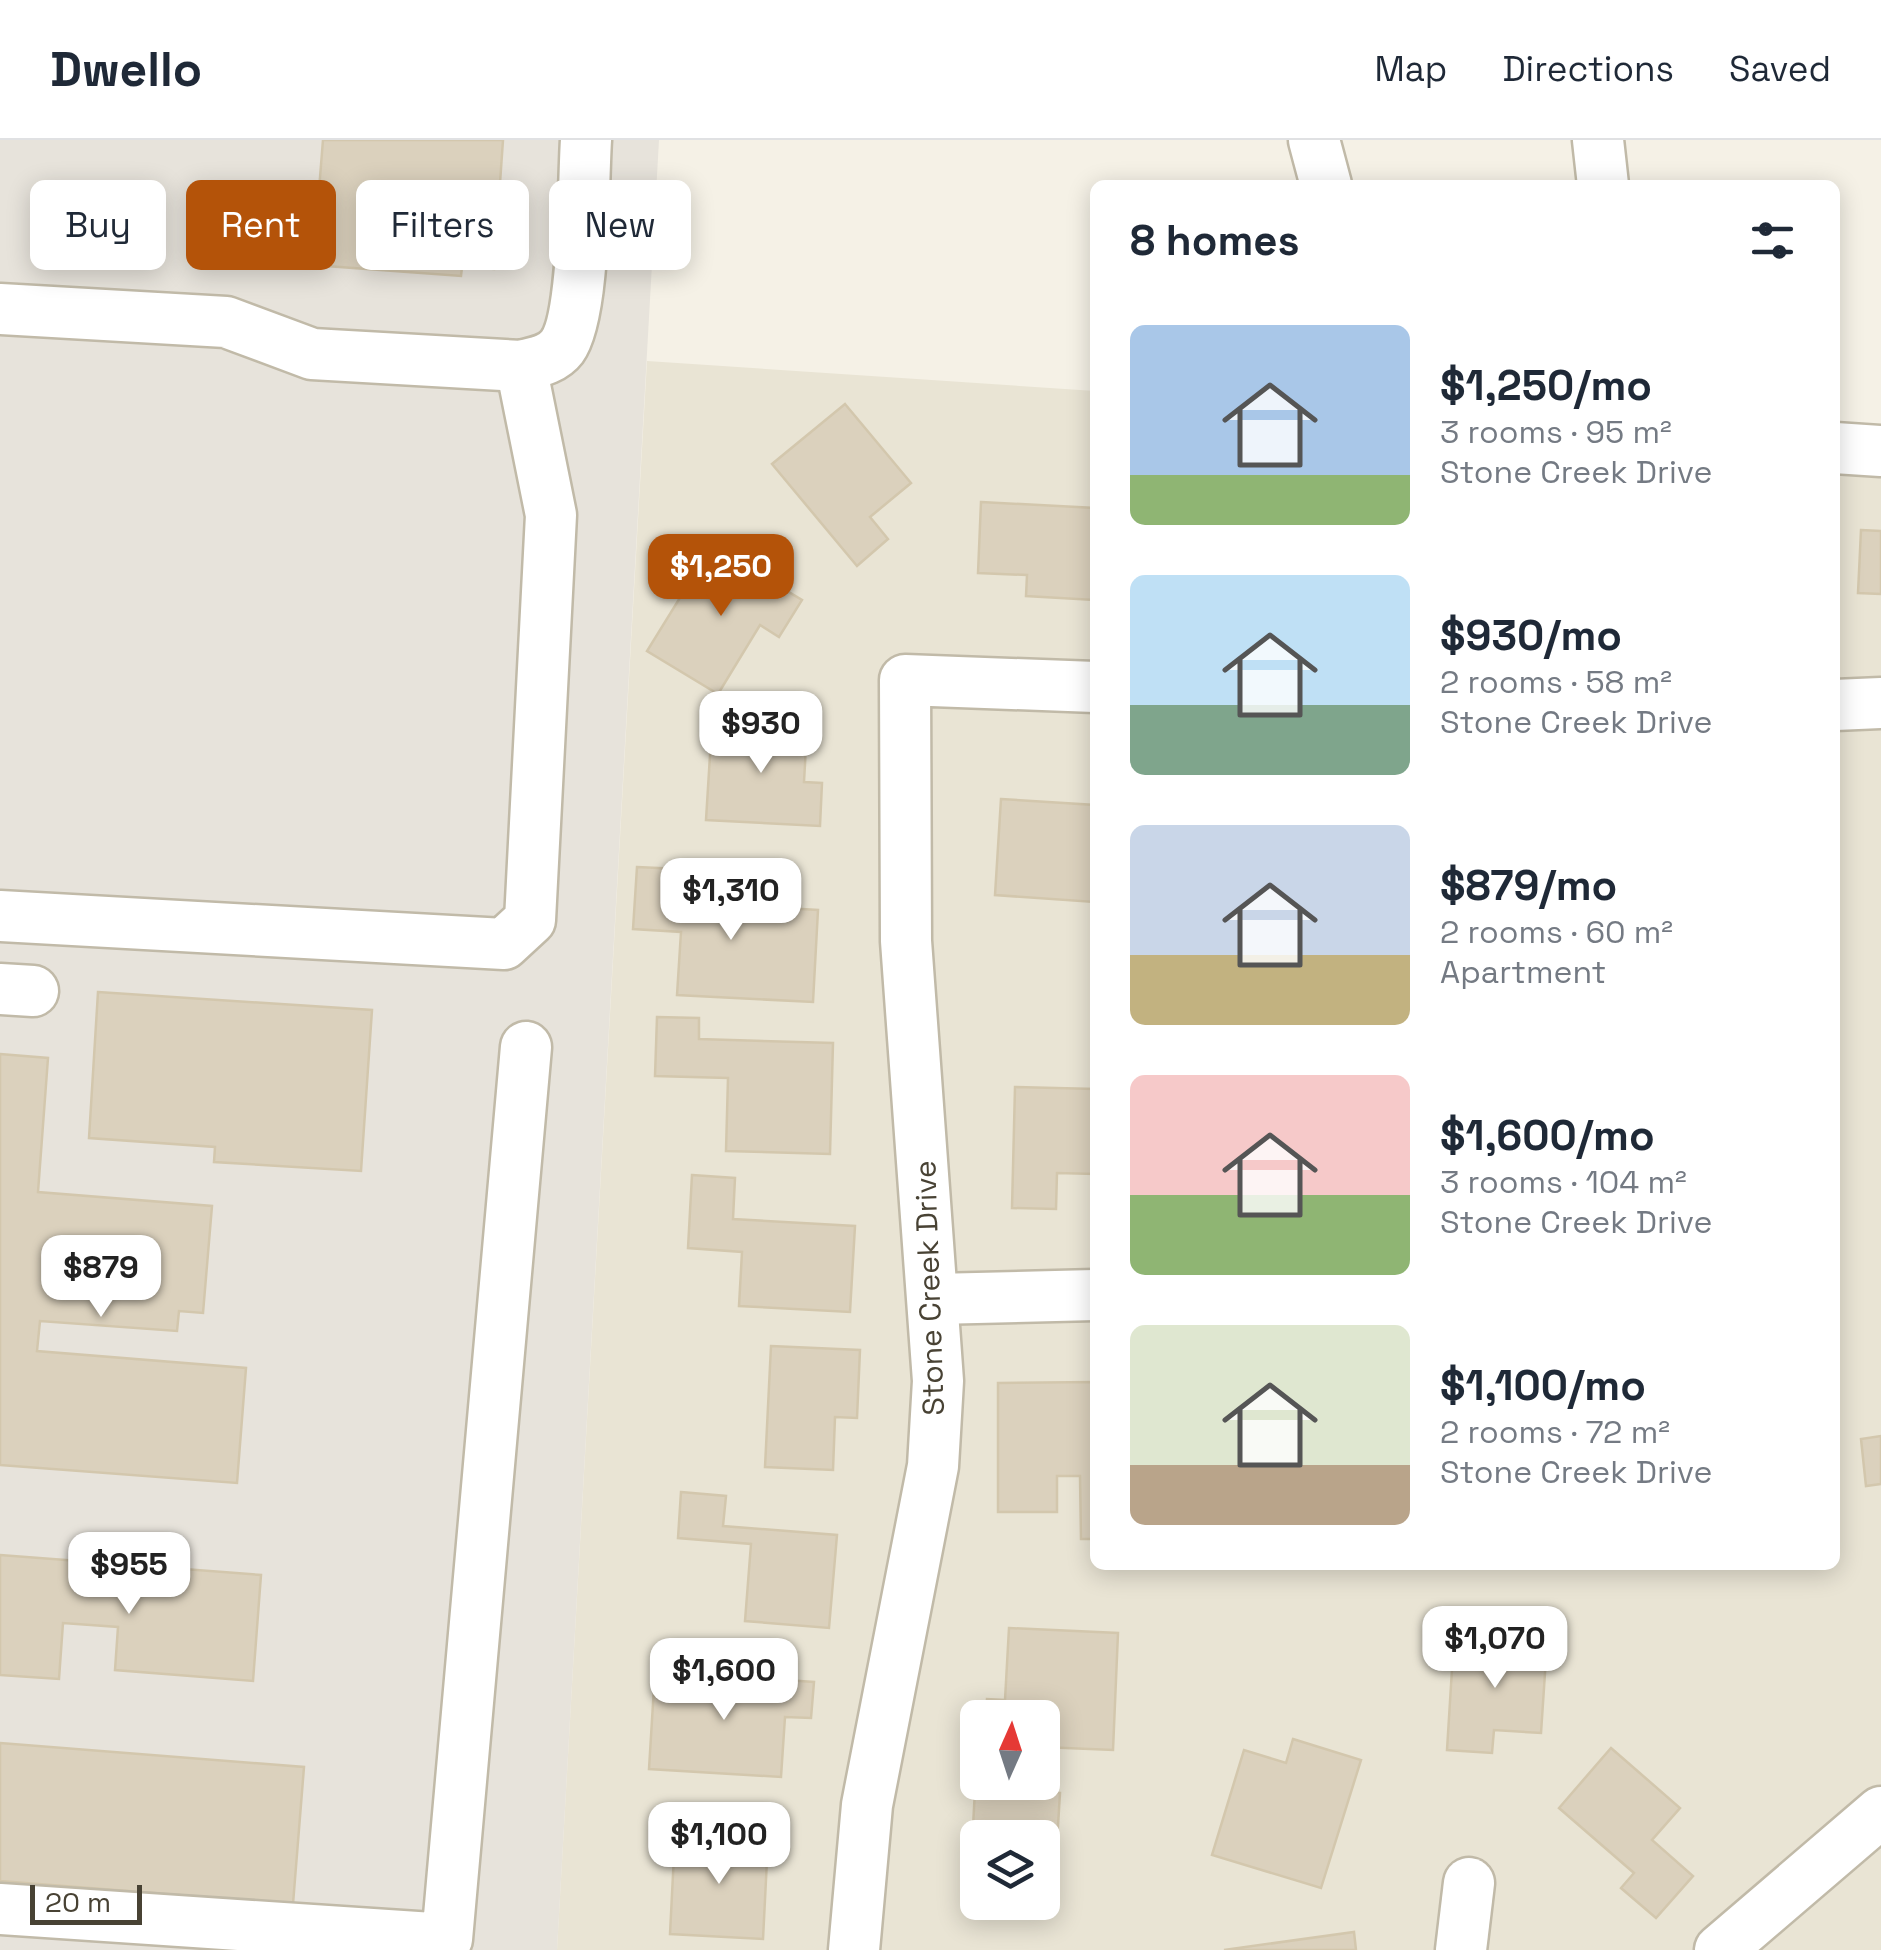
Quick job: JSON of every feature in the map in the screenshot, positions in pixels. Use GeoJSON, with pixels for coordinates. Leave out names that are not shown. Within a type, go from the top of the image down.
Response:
{"type":"FeatureCollection","features":[{"type":"Feature","properties":{"kind":"street"},"geometry":{"type":"LineString","coordinates":[[0,309],[226,322],[312,354],[521,366],[546,360],[563,346],[575,314],[586,140]]}},
{"type":"Feature","properties":{"kind":"street"},"geometry":{"type":"LineString","coordinates":[[1314,140],[1325,180]]}},
{"type":"Feature","properties":{"kind":"street"},"geometry":{"type":"LineString","coordinates":[[1598,140],[1602,180]]}},
{"type":"Feature","properties":{"kind":"street"},"geometry":{"type":"LineString","coordinates":[[0,916],[504,944],[530,920],[551,516],[521,366]]}},
{"type":"Feature","properties":{"kind":"street"},"geometry":{"type":"LineString","coordinates":[[1840,448],[1881,451]]}},
{"type":"Feature","properties":{"kind":"street","name":"Stone Creek Drive"},"geometry":{"type":"LineString","coordinates":[[854,1950],[867,1805],[933,1466],[938,1381],[906,941],[906,680],[1090,687]]}},
{"type":"Feature","properties":{"kind":"street"},"geometry":{"type":"LineString","coordinates":[[1840,704],[1881,703]]}},
{"type":"Feature","properties":{"kind":"street"},"geometry":{"type":"LineString","coordinates":[[0,1908],[447,1938],[526,1047]]}},
{"type":"Feature","properties":{"kind":"street"},"geometry":{"type":"LineString","coordinates":[[935,1299],[1090,1295]]}},
{"type":"Feature","properties":{"kind":"street"},"geometry":{"type":"LineString","coordinates":[[1720,1950],[1881,1812]]}},
{"type":"Feature","properties":{"kind":"street"},"geometry":{"type":"LineString","coordinates":[[1461,1950],[1469,1883]]}},
{"type":"Feature","properties":{"kind":"shaded area"},"geometry":{"type":"Polygon","coordinates":[[[0,140],[659,140],[657,180],[549,180],[549,270],[652,270],[557,1950],[0,1950],[0,140]]]}},
{"type":"Feature","properties":{"kind":"shaded area"},"geometry":{"type":"Polygon","coordinates":[[[647,361],[1090,391],[1090,1570],[1840,1570],[1840,441],[1881,444],[1881,1950],[557,1950],[647,361]]]}},
{"type":"Feature","properties":{"kind":"building"},"geometry":{"type":"Polygon","coordinates":[[[323,140],[503,140],[500,180],[356,180],[356,268],[336,267],[336,180],[320,180],[323,140]]]}},
{"type":"Feature","properties":{"kind":"building"},"geometry":{"type":"Polygon","coordinates":[[[380,270],[462,270],[461,276],[380,270]]]}},
{"type":"Feature","properties":{"kind":"building"},"geometry":{"type":"Polygon","coordinates":[[[845,404],[911,483],[870,517],[888,539],[857,566],[772,464],[845,404]]]}},
{"type":"Feature","properties":{"kind":"building"},"geometry":{"type":"Polygon","coordinates":[[[981,502],[1090,508],[1090,600],[1026,596],[1027,575],[978,573],[981,502]]]}},
{"type":"Feature","properties":{"kind":"building"},"geometry":{"type":"Polygon","coordinates":[[[1861,530],[1881,531],[1881,594],[1858,593],[1861,530]]]}},
{"type":"Feature","properties":{"kind":"building"},"geometry":{"type":"Polygon","coordinates":[[[712,546],[802,600],[779,637],[760,625],[718,694],[647,651],[712,546]]]}},
{"type":"Feature","properties":{"kind":"building"},"geometry":{"type":"Polygon","coordinates":[[[712,723],[807,728],[804,782],[822,783],[820,826],[706,820],[712,723]]]}},
{"type":"Feature","properties":{"kind":"building"},"geometry":{"type":"Polygon","coordinates":[[[1001,799],[1090,805],[1090,902],[995,895],[1001,799]]]}},
{"type":"Feature","properties":{"kind":"building"},"geometry":{"type":"Polygon","coordinates":[[[637,867],[679,869],[678,902],[818,910],[813,1002],[677,995],[681,932],[633,929],[637,867]]]}},
{"type":"Feature","properties":{"kind":"building"},"geometry":{"type":"Polygon","coordinates":[[[98,992],[372,1010],[361,1171],[214,1162],[215,1147],[89,1138],[98,992]]]}},
{"type":"Feature","properties":{"kind":"building"},"geometry":{"type":"Polygon","coordinates":[[[657,1017],[699,1018],[699,1039],[833,1043],[830,1154],[726,1151],[728,1078],[655,1076],[657,1017]]]}},
{"type":"Feature","properties":{"kind":"building"},"geometry":{"type":"Polygon","coordinates":[[[0,1054],[48,1058],[38,1192],[212,1206],[203,1313],[179,1311],[177,1331],[40,1321],[37,1351],[246,1368],[237,1483],[0,1465],[0,1054]]]}},
{"type":"Feature","properties":{"kind":"building"},"geometry":{"type":"Polygon","coordinates":[[[1015,1087],[1090,1089],[1090,1174],[1057,1173],[1056,1209],[1012,1208],[1015,1087]]]}},
{"type":"Feature","properties":{"kind":"building"},"geometry":{"type":"Polygon","coordinates":[[[692,1175],[735,1178],[733,1219],[855,1226],[850,1312],[739,1306],[742,1252],[688,1248],[692,1175]]]}},
{"type":"Feature","properties":{"kind":"building"},"geometry":{"type":"Polygon","coordinates":[[[771,1346],[860,1350],[857,1418],[835,1417],[833,1470],[765,1467],[771,1346]]]}},
{"type":"Feature","properties":{"kind":"building"},"geometry":{"type":"Polygon","coordinates":[[[1090,1382],[1090,1539],[1081,1539],[1080,1476],[1057,1476],[1057,1512],[998,1512],[998,1383],[1090,1382]]]}},
{"type":"Feature","properties":{"kind":"building"},"geometry":{"type":"Polygon","coordinates":[[[1881,1436],[1881,1484],[1866,1486],[1861,1439],[1881,1436]]]}},
{"type":"Feature","properties":{"kind":"building"},"geometry":{"type":"Polygon","coordinates":[[[681,1492],[726,1496],[723,1526],[837,1535],[829,1628],[745,1621],[751,1544],[678,1538],[681,1492]]]}},
{"type":"Feature","properties":{"kind":"building"},"geometry":{"type":"Polygon","coordinates":[[[0,1555],[261,1575],[253,1681],[115,1670],[118,1627],[63,1623],[59,1679],[0,1675],[0,1555]]]}},
{"type":"Feature","properties":{"kind":"building"},"geometry":{"type":"Polygon","coordinates":[[[1009,1628],[1118,1633],[1113,1750],[1060,1748],[1060,1700],[1005,1700],[1009,1628]]]}},
{"type":"Feature","properties":{"kind":"building"},"geometry":{"type":"Polygon","coordinates":[[[1454,1637],[1547,1643],[1541,1733],[1494,1730],[1492,1753],[1447,1750],[1454,1637]]]}},
{"type":"Feature","properties":{"kind":"building"},"geometry":{"type":"Polygon","coordinates":[[[655,1671],[814,1682],[811,1718],[785,1717],[781,1777],[649,1769],[655,1671]]]}},
{"type":"Feature","properties":{"kind":"building"},"geometry":{"type":"Polygon","coordinates":[[[1293,1739],[1361,1760],[1321,1888],[1212,1855],[1244,1750],[1286,1763],[1293,1739]]]}},
{"type":"Feature","properties":{"kind":"building"},"geometry":{"type":"Polygon","coordinates":[[[0,1743],[304,1767],[293,1904],[0,1881],[0,1743]]]}},
{"type":"Feature","properties":{"kind":"building"},"geometry":{"type":"Polygon","coordinates":[[[1611,1748],[1680,1808],[1652,1840],[1693,1876],[1656,1918],[1621,1888],[1634,1873],[1559,1808],[1611,1748]]]}},
{"type":"Feature","properties":{"kind":"building"},"geometry":{"type":"Polygon","coordinates":[[[974,1800],[1060,1800],[1058,1820],[973,1820],[974,1800]]]}},
{"type":"Feature","properties":{"kind":"building"},"geometry":{"type":"Polygon","coordinates":[[[675,1835],[768,1840],[763,1939],[670,1934],[675,1835]]]}},
{"type":"Feature","properties":{"kind":"building"},"geometry":{"type":"Polygon","coordinates":[[[1354,1932],[1356,1950],[1224,1950],[1354,1932]]]}}]}
